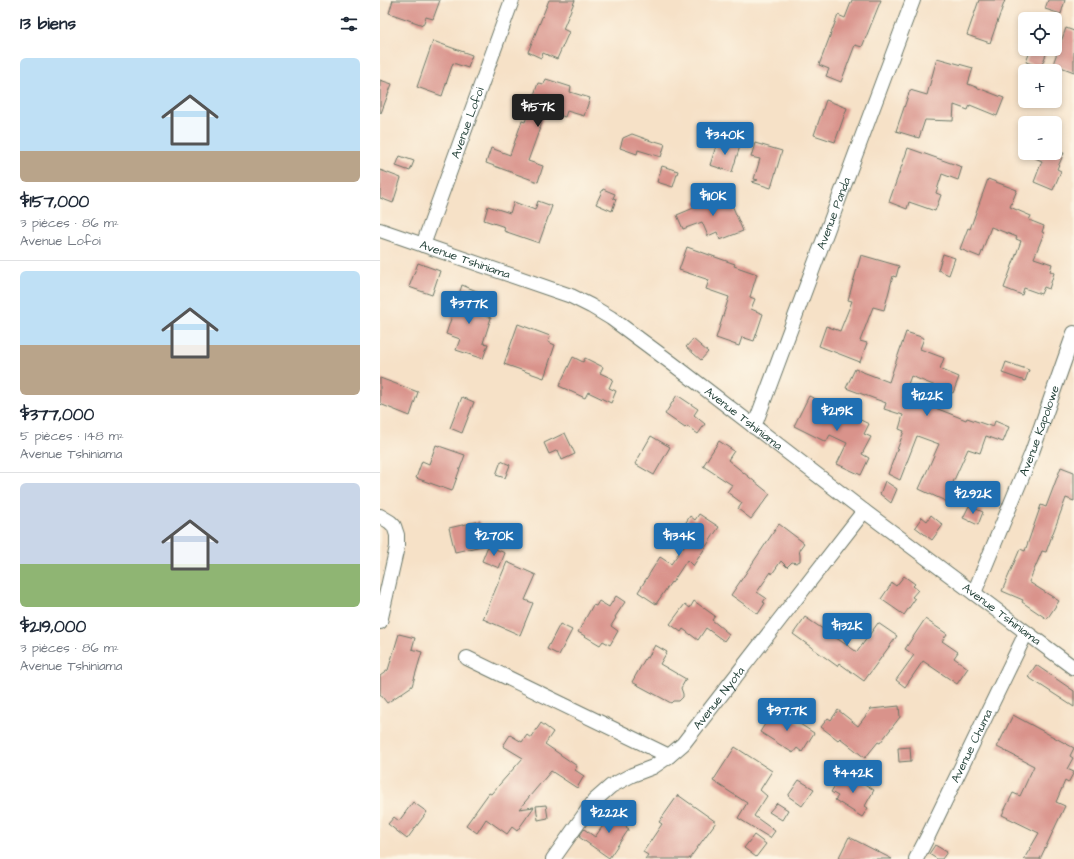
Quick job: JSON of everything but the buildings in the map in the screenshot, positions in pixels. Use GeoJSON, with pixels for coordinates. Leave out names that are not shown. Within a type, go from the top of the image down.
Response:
{"type":"FeatureCollection","features":[{"type":"Feature","properties":{"kind":"street","name":"Avenue Lofoi"},"geometry":{"type":"LineString","coordinates":[[423,245],[512,0]]}},
{"type":"Feature","properties":{"kind":"street","name":"Avenue Panda"},"geometry":{"type":"LineString","coordinates":[[754,428],[913,0]]}},
{"type":"Feature","properties":{"kind":"street","name":"Avenue Tshiniama"},"geometry":{"type":"LineString","coordinates":[[380,230],[571,296],[611,318],[674,364],[754,428],[1074,668]]}},
{"type":"Feature","properties":{"kind":"street","name":"Avenue Kapolowe"},"geometry":{"type":"LineString","coordinates":[[974,593],[1031,455],[1074,333]]}},
{"type":"Feature","properties":{"kind":"street","name":"Avenue Nyota"},"geometry":{"type":"LineString","coordinates":[[553,859],[594,801],[610,786],[653,766],[669,756],[683,744],[864,511]]}},
{"type":"Feature","properties":{"kind":"street"},"geometry":{"type":"LineString","coordinates":[[380,516],[394,526],[397,534],[397,548],[380,622]]}},
{"type":"Feature","properties":{"kind":"street","name":"Avenue Chuma"},"geometry":{"type":"LineString","coordinates":[[916,859],[1026,633]]}},
{"type":"Feature","properties":{"kind":"street"},"geometry":{"type":"LineString","coordinates":[[467,658],[669,756]]}}]}
